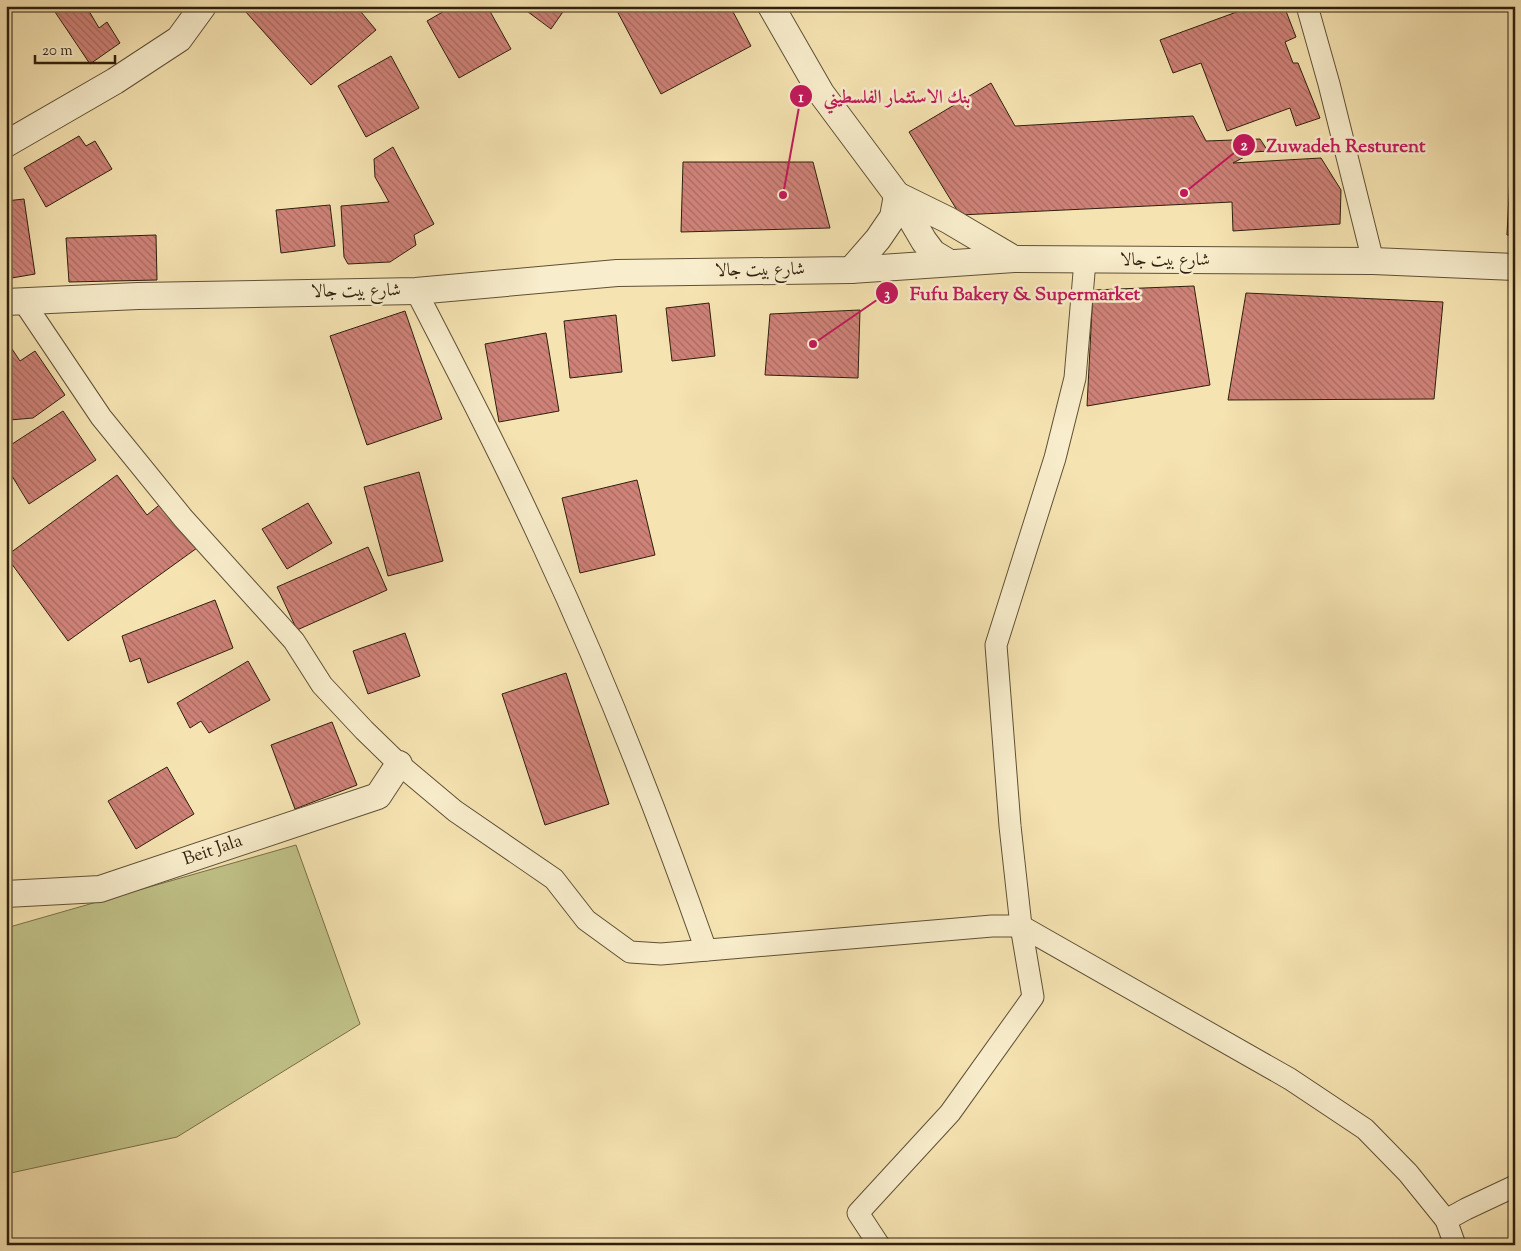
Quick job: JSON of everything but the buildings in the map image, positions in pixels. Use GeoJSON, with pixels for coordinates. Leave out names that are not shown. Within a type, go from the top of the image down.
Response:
{"type":"FeatureCollection","features":[{"type":"Feature","properties":{"kind":"street"},"geometry":{"type":"LineString","coordinates":[[6,144],[116,82],[178,39],[203,6]]}},
{"type":"Feature","properties":{"kind":"street"},"geometry":{"type":"LineString","coordinates":[[771,6],[821,93],[897,195],[933,253],[948,262]]}},
{"type":"Feature","properties":{"kind":"street"},"geometry":{"type":"LineString","coordinates":[[1307,6],[1329,84],[1373,261]]}},
{"type":"Feature","properties":{"kind":"street"},"geometry":{"type":"LineString","coordinates":[[897,195],[948,220],[1014,259]]}},
{"type":"Feature","properties":{"kind":"street"},"geometry":{"type":"LineString","coordinates":[[851,270],[878,239],[893,216],[897,195]]}},
{"type":"Feature","properties":{"kind":"street"},"geometry":{"type":"LineString","coordinates":[[910,266],[922,254],[924,241]]}},
{"type":"Feature","properties":{"kind":"street","name":"شارع بيت جالا"},"geometry":{"type":"LineString","coordinates":[[15,301],[138,296],[416,291],[617,274],[851,270],[1014,259],[1085,261],[1373,261],[1515,266]]}},
{"type":"Feature","properties":{"kind":"street"},"geometry":{"type":"LineString","coordinates":[[879,1245],[858,1213],[950,1112],[1033,997],[1021,926],[1009,816],[996,645],[1055,458],[1075,378],[1085,261]]}},
{"type":"Feature","properties":{"kind":"street"},"geometry":{"type":"LineString","coordinates":[[416,291],[482,419],[545,549],[664,833],[706,950]]}},
{"type":"Feature","properties":{"kind":"street"},"geometry":{"type":"LineString","coordinates":[[15,301],[101,417],[183,518],[294,641],[322,685],[364,730],[399,764],[455,811],[554,879],[586,920],[630,952],[661,954],[992,926],[1021,926],[1290,1079],[1365,1129],[1408,1173],[1446,1220],[1455,1245]]}},
{"type":"Feature","properties":{"kind":"street","name":"Beit Jala"},"geometry":{"type":"LineString","coordinates":[[6,894],[100,889],[378,796],[399,764]]}},
{"type":"Feature","properties":{"kind":"street"},"geometry":{"type":"LineString","coordinates":[[1446,1220],[1515,1186]]}},
{"type":"Feature","properties":{"kind":"green space"},"geometry":{"type":"Polygon","coordinates":[[[296,845],[360,1024],[177,1137],[6,1174],[6,928],[296,845]]]}},
{"type":"Feature","properties":{"kind":"place","name":"Zuwadeh Resturent"},"geometry":{"type":"Point","coordinates":[1184,193]}},
{"type":"Feature","properties":{"kind":"place","name":"بنك الاستثمار الفلسطيني"},"geometry":{"type":"Point","coordinates":[783,195]}},
{"type":"Feature","properties":{"kind":"place","name":"Fufu Bakery & Supermarket"},"geometry":{"type":"Point","coordinates":[813,344]}}]}
